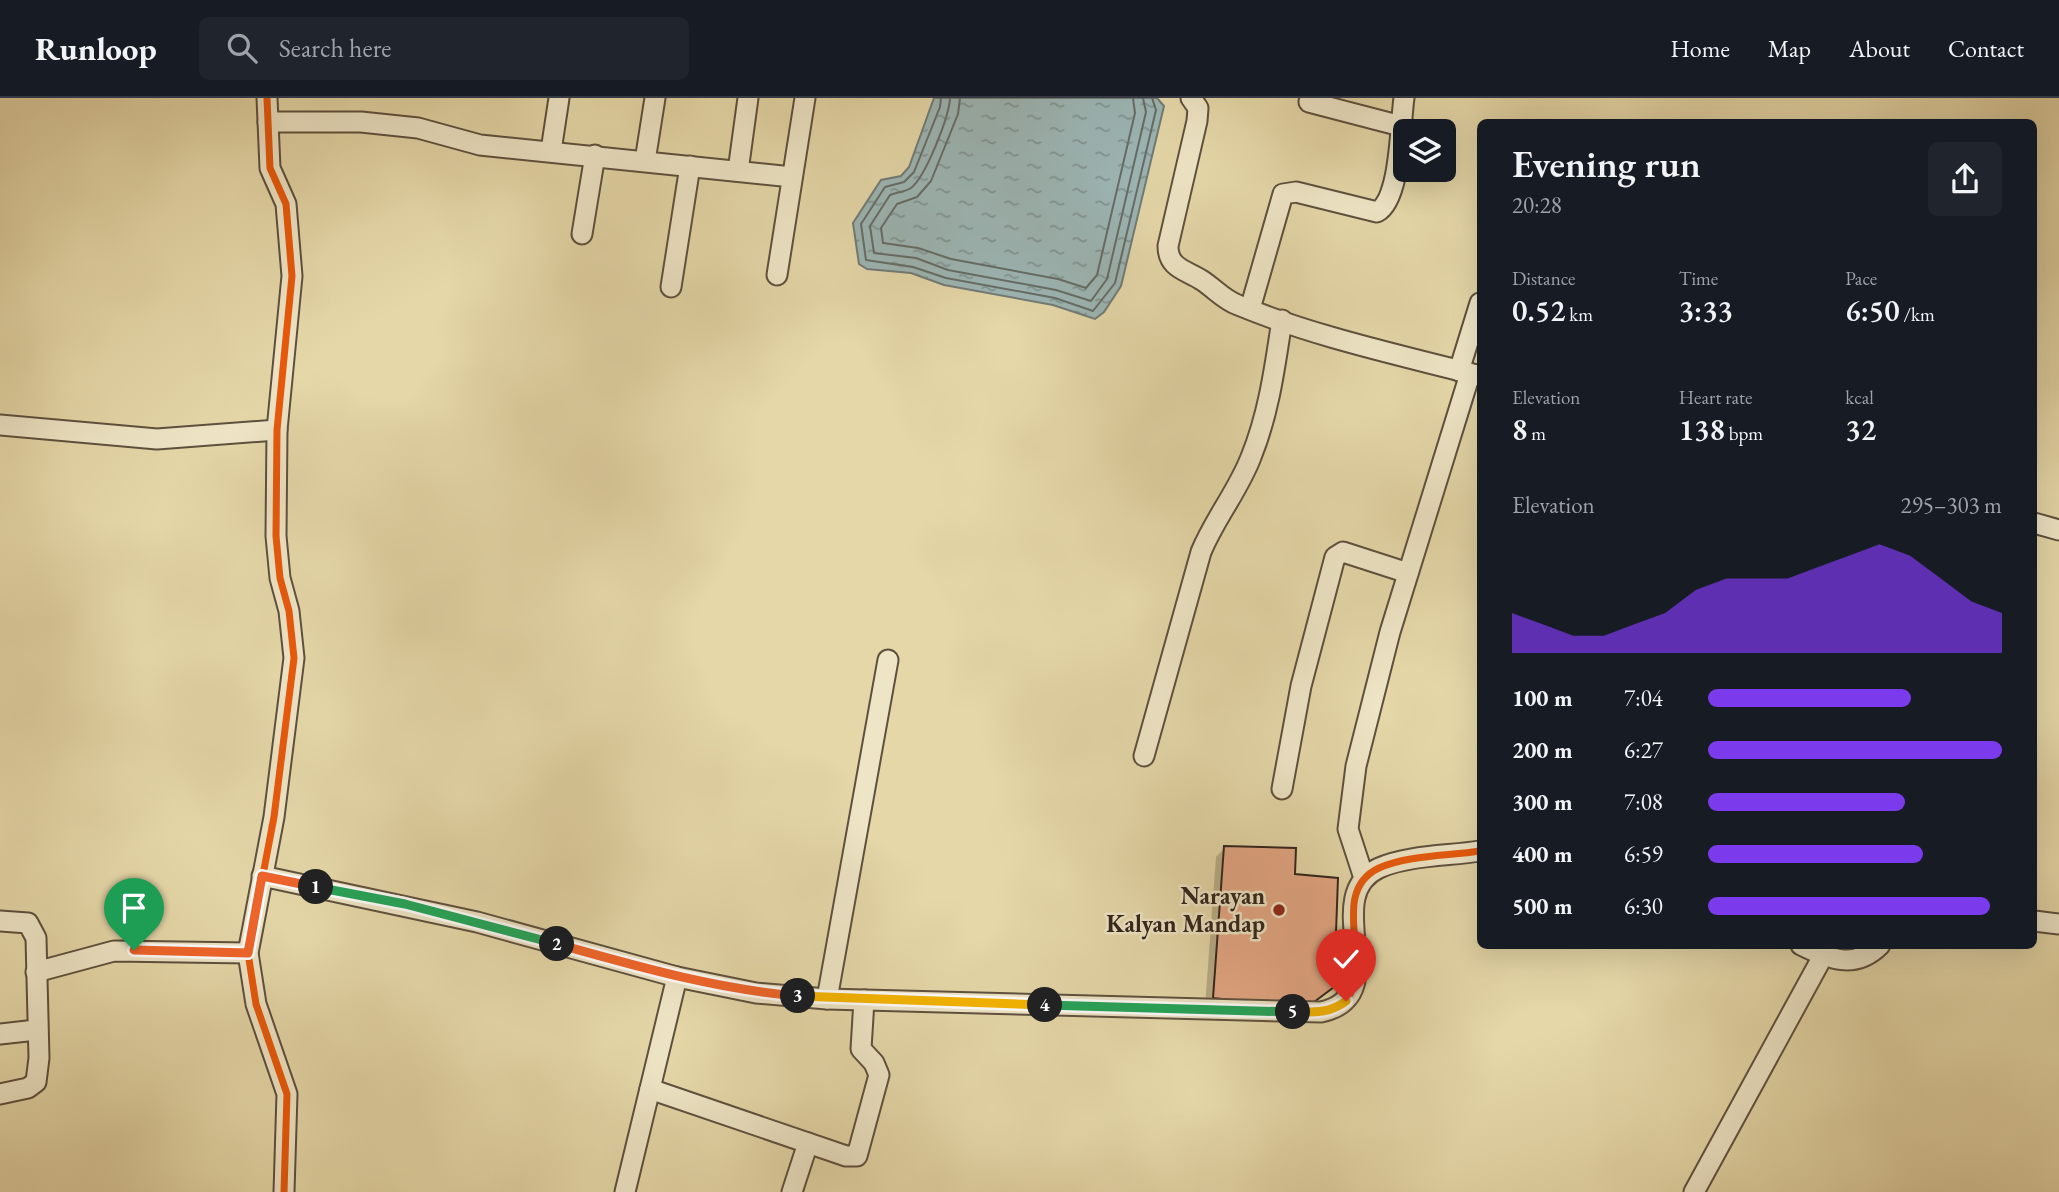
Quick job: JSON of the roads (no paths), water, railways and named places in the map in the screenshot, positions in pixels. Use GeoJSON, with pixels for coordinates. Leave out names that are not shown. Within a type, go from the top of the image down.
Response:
{"type":"FeatureCollection","features":[{"type":"Feature","properties":{"kind":"street"},"geometry":{"type":"LineString","coordinates":[[267,98],[270,168],[286,204],[292,276],[277,430],[276,536],[280,578],[289,611],[293,658],[278,790],[248,953],[256,1004],[286,1094],[284,1192]]}},
{"type":"Feature","properties":{"kind":"street"},"geometry":{"type":"LineString","coordinates":[[551,151],[559,98]]}},
{"type":"Feature","properties":{"kind":"street"},"geometry":{"type":"LineString","coordinates":[[645,161],[655,98]]}},
{"type":"Feature","properties":{"kind":"street"},"geometry":{"type":"LineString","coordinates":[[738,171],[748,98]]}},
{"type":"Feature","properties":{"kind":"street"},"geometry":{"type":"LineString","coordinates":[[777,275],[805,98]]}},
{"type":"Feature","properties":{"kind":"street"},"geometry":{"type":"LineString","coordinates":[[1191,98],[1198,108],[1198,121],[1168,257],[1174,265],[1201,279],[1236,305],[1470,374]]}},
{"type":"Feature","properties":{"kind":"street"},"geometry":{"type":"LineString","coordinates":[[1402,119],[1404,98]]}},
{"type":"Feature","properties":{"kind":"street"},"geometry":{"type":"LineString","coordinates":[[1309,102],[1393,124]]}},
{"type":"Feature","properties":{"kind":"street"},"geometry":{"type":"LineString","coordinates":[[268,122],[395,126],[437,131],[481,145],[792,177]]}},
{"type":"Feature","properties":{"kind":"street"},"geometry":{"type":"LineString","coordinates":[[582,234],[595,155]]}},
{"type":"Feature","properties":{"kind":"street"},"geometry":{"type":"LineString","coordinates":[[671,287],[690,166]]}},
{"type":"Feature","properties":{"kind":"street"},"geometry":{"type":"LineString","coordinates":[[1250,309],[1283,194],[1296,191],[1377,212],[1385,207],[1394,182]]}},
{"type":"Feature","properties":{"kind":"street"},"geometry":{"type":"LineString","coordinates":[[1144,756],[1201,552],[1213,523],[1237,488],[1260,432],[1282,320]]}},
{"type":"Feature","properties":{"kind":"street"},"geometry":{"type":"LineString","coordinates":[[1364,878],[1348,829],[1349,804],[1367,719],[1408,573],[1470,374],[1477,324]]}},
{"type":"Feature","properties":{"kind":"street"},"geometry":{"type":"LineString","coordinates":[[0,425],[157,439],[277,430]]}},
{"type":"Feature","properties":{"kind":"street"},"geometry":{"type":"LineString","coordinates":[[2037,524],[2059,530]]}},
{"type":"Feature","properties":{"kind":"street"},"geometry":{"type":"LineString","coordinates":[[1282,789],[1301,685],[1335,557],[1343,552],[1408,573]]}},
{"type":"Feature","properties":{"kind":"street"},"geometry":{"type":"LineString","coordinates":[[827,999],[888,660]]}},
{"type":"Feature","properties":{"kind":"street"},"geometry":{"type":"LineString","coordinates":[[262,876],[465,919],[677,977],[756,993],[827,999],[1307,1012],[1335,1009],[1346,1001],[1356,977],[1354,910],[1358,887],[1364,878],[1395,863],[1477,851]]}},
{"type":"Feature","properties":{"kind":"street"},"geometry":{"type":"LineString","coordinates":[[0,921],[19,920],[34,929],[39,1058],[36,1082],[28,1088],[0,1094]]}},
{"type":"Feature","properties":{"kind":"street"},"geometry":{"type":"LineString","coordinates":[[2037,921],[2059,924]]}},
{"type":"Feature","properties":{"kind":"street"},"geometry":{"type":"LineString","coordinates":[[1809,949],[1823,956],[1849,961],[1862,958],[1874,949]]}},
{"type":"Feature","properties":{"kind":"street"},"geometry":{"type":"LineString","coordinates":[[36,972],[114,951],[248,953]]}},
{"type":"Feature","properties":{"kind":"street"},"geometry":{"type":"LineString","coordinates":[[1695,1192],[1823,956]]}},
{"type":"Feature","properties":{"kind":"street"},"geometry":{"type":"LineString","coordinates":[[625,1192],[677,977]]}},
{"type":"Feature","properties":{"kind":"street"},"geometry":{"type":"LineString","coordinates":[[650,1089],[852,1158],[860,1151],[878,1075],[874,1063],[861,1049],[864,1000]]}},
{"type":"Feature","properties":{"kind":"street"},"geometry":{"type":"LineString","coordinates":[[0,1034],[36,1030]]}},
{"type":"Feature","properties":{"kind":"street"},"geometry":{"type":"LineString","coordinates":[[792,1192],[808,1143]]}},
{"type":"Feature","properties":{"kind":"water"},"geometry":{"type":"Polygon","coordinates":[[[934,98],[1157,98],[1164,106],[1121,286],[1104,312],[1095,319],[1053,305],[944,285],[911,273],[867,269],[859,264],[853,223],[881,180],[901,176],[909,167],[934,98]]]}},
{"type":"Feature","properties":{"kind":"place","name":"Narayan Kalyan Mandap"},"geometry":{"type":"Point","coordinates":[1279,910]}}]}
